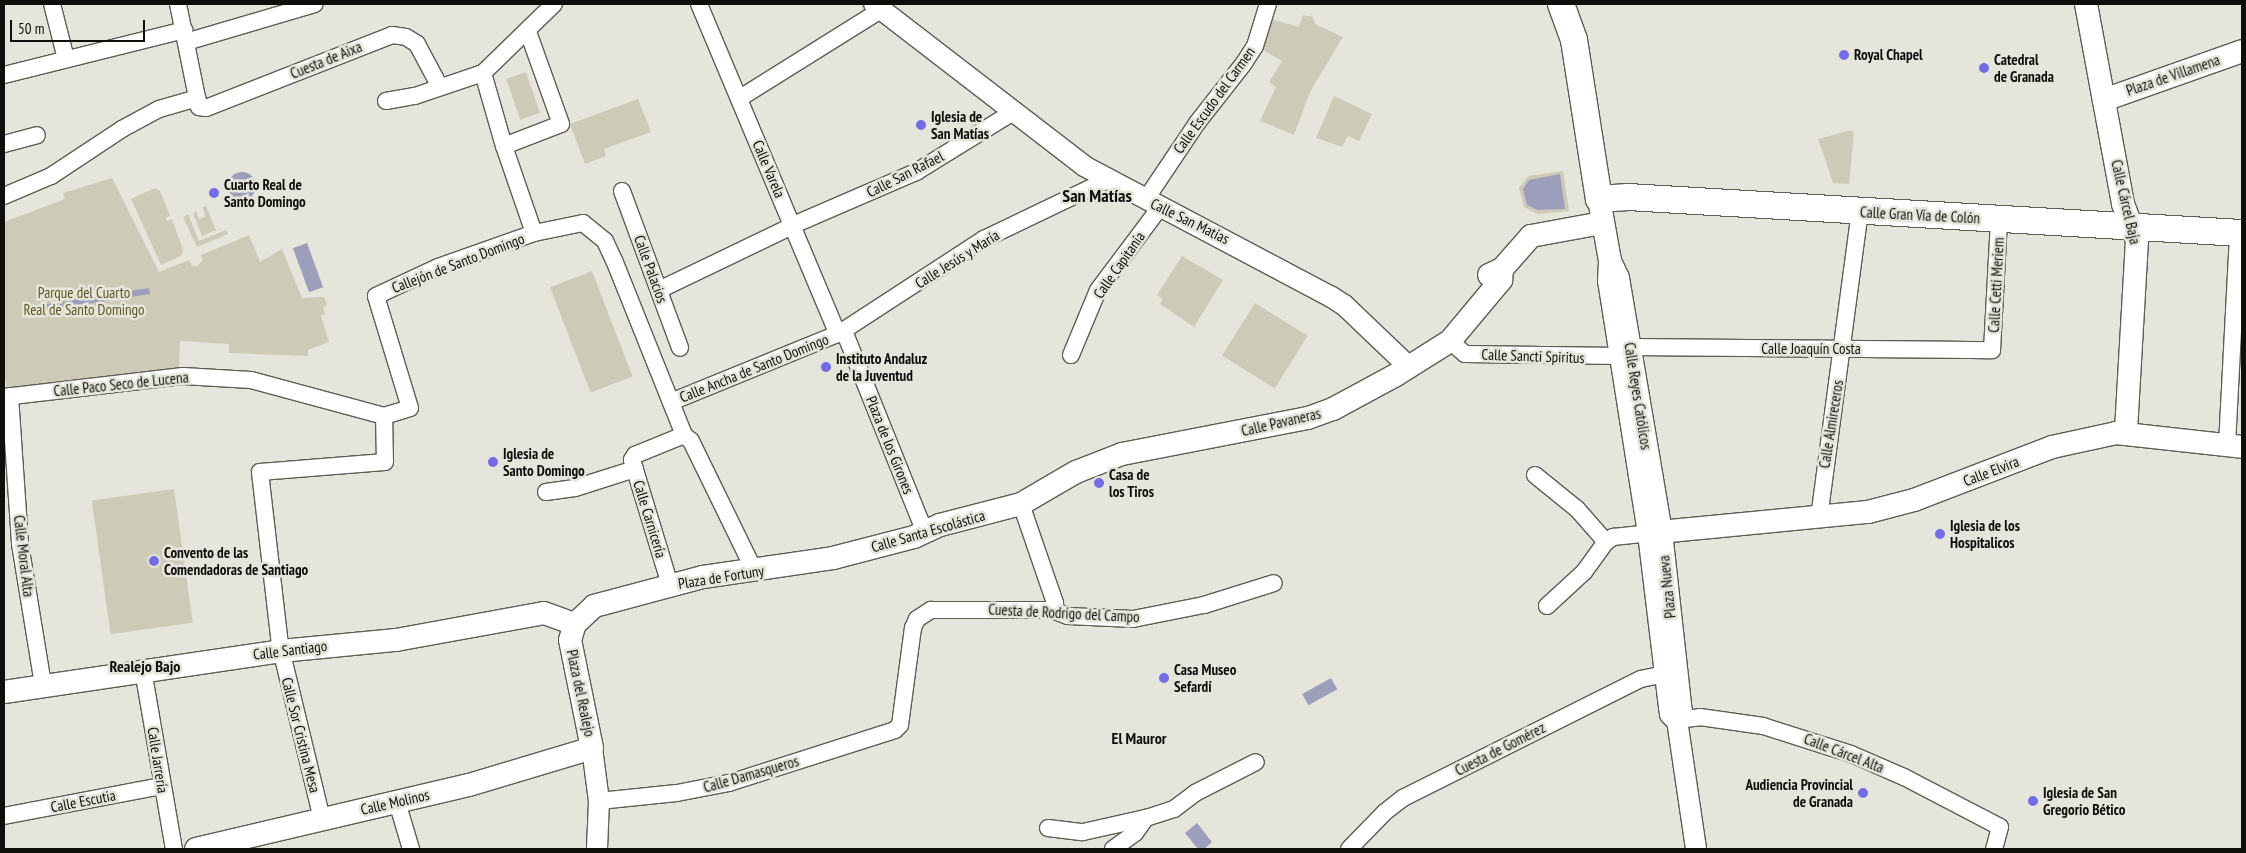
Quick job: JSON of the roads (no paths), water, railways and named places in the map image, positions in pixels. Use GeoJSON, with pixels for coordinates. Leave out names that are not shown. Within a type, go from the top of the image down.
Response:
{"type":"FeatureCollection","features":[{"type":"Feature","properties":{"kind":"main road","name":"Calle Reyes Católicos"},"geometry":{"type":"LineString","coordinates":[[1561,4],[1574,40],[1600,211],[1610,261],[1609,281],[1625,352],[1655,532]]}},
{"type":"Feature","properties":{"kind":"main road","name":"Calle Cárcel Baja"},"geometry":{"type":"LineString","coordinates":[[2086,4],[2123,204],[2137,240],[2126,433]]}},
{"type":"Feature","properties":{"kind":"main road","name":"Plaza de Villamena"},"geometry":{"type":"LineString","coordinates":[[2104,100],[2242,52]]}},
{"type":"Feature","properties":{"kind":"main road","name":"Calle Gran Vía de Colón"},"geometry":{"type":"LineString","coordinates":[[1600,211],[1628,197],[2240,233]]}},
{"type":"Feature","properties":{"kind":"main road"},"geometry":{"type":"LineString","coordinates":[[1427,353],[1430,341],[1491,273],[1502,269],[1531,236],[1600,211]]}},
{"type":"Feature","properties":{"kind":"main road"},"geometry":{"type":"LineString","coordinates":[[1450,340],[1501,280],[1502,269]]}},
{"type":"Feature","properties":{"kind":"main road","name":"Calle Pavaneras"},"geometry":{"type":"LineString","coordinates":[[1076,472],[1122,454],[1308,418],[1333,409],[1409,367],[1427,353],[1450,340]]}},
{"type":"Feature","properties":{"kind":"main road","name":"Calle Elvira"},"geometry":{"type":"LineString","coordinates":[[1655,532],[1850,515],[1914,500],[2052,447],[2126,433],[2234,446]]}},
{"type":"Feature","properties":{"kind":"main road","name":"Calle Santa Escolástica"},"geometry":{"type":"LineString","coordinates":[[764,570],[833,558],[925,532],[940,525],[1021,504],[1076,472]]}},
{"type":"Feature","properties":{"kind":"main road","name":"Plaza Nueva"},"geometry":{"type":"LineString","coordinates":[[1655,532],[1681,712],[1677,720],[1671,714],[1665,674],[1655,532]]}},
{"type":"Feature","properties":{"kind":"main road","name":"Plaza de Fortuny"},"geometry":{"type":"LineString","coordinates":[[667,576],[764,570]]}},
{"type":"Feature","properties":{"kind":"main road"},"geometry":{"type":"LineString","coordinates":[[575,624],[583,613],[594,606],[667,576]]}},
{"type":"Feature","properties":{"kind":"main road","name":"Calle Santiago"},"geometry":{"type":"LineString","coordinates":[[4,692],[281,651],[396,640],[544,613],[575,624]]}},
{"type":"Feature","properties":{"kind":"main road","name":"Plaza del Realejo"},"geometry":{"type":"LineString","coordinates":[[575,624],[570,640],[592,748]]}},
{"type":"Feature","properties":{"kind":"main road","name":"Calle Molinos"},"geometry":{"type":"LineString","coordinates":[[196,849],[397,802],[592,748]]}},
{"type":"Feature","properties":{"kind":"street"},"geometry":{"type":"LineString","coordinates":[[52,4],[66,59]]}},
{"type":"Feature","properties":{"kind":"street"},"geometry":{"type":"LineString","coordinates":[[4,196],[51,176],[122,129],[159,109],[197,98],[178,4]]}},
{"type":"Feature","properties":{"kind":"street"},"geometry":{"type":"LineString","coordinates":[[4,75],[66,59],[185,36],[314,4]]}},
{"type":"Feature","properties":{"kind":"street"},"geometry":{"type":"LineString","coordinates":[[386,101],[415,96],[483,73],[528,32],[554,4]]}},
{"type":"Feature","properties":{"kind":"street","name":"Calle Varela"},"geometry":{"type":"LineString","coordinates":[[699,4],[793,227],[841,333]]}},
{"type":"Feature","properties":{"kind":"street","name":"Calle Escudo del Carmen"},"geometry":{"type":"LineString","coordinates":[[1153,202],[1167,166],[1244,63],[1258,38],[1268,4]]}},
{"type":"Feature","properties":{"kind":"street"},"geometry":{"type":"LineString","coordinates":[[740,98],[812,56],[877,7]]}},
{"type":"Feature","properties":{"kind":"street","name":"Calle San Matías"},"geometry":{"type":"LineString","coordinates":[[877,7],[1084,166],[1107,180],[1261,257],[1344,305],[1409,367]]}},
{"type":"Feature","properties":{"kind":"street"},"geometry":{"type":"LineString","coordinates":[[504,146],[561,124],[528,32]]}},
{"type":"Feature","properties":{"kind":"street","name":"Cuesta de Aixa"},"geometry":{"type":"LineString","coordinates":[[197,98],[199,107],[206,108],[392,35],[406,37],[417,44],[440,87]]}},
{"type":"Feature","properties":{"kind":"street","name":"Callejón de Santo Domingo"},"geometry":{"type":"LineString","coordinates":[[483,73],[504,146],[534,233]]}},
{"type":"Feature","properties":{"kind":"street","name":"Calle San Rafael"},"geometry":{"type":"LineString","coordinates":[[659,290],[916,172],[1013,112]]}},
{"type":"Feature","properties":{"kind":"street"},"geometry":{"type":"LineString","coordinates":[[4,144],[37,135]]}},
{"type":"Feature","properties":{"kind":"street","name":"Calle Jesús y María"},"geometry":{"type":"LineString","coordinates":[[841,333],[984,239],[1107,180]]}},
{"type":"Feature","properties":{"kind":"street","name":"Calle Palacios"},"geometry":{"type":"LineString","coordinates":[[622,191],[680,348]]}},
{"type":"Feature","properties":{"kind":"street","name":"Calle Capitanía"},"geometry":{"type":"LineString","coordinates":[[1071,355],[1098,290],[1153,202]]}},
{"type":"Feature","properties":{"kind":"street","name":"Calle Almireceros"},"geometry":{"type":"LineString","coordinates":[[1819,518],[1843,350],[1860,211]]}},
{"type":"Feature","properties":{"kind":"street","name":"Calle Cetti Meriem"},"geometry":{"type":"LineString","coordinates":[[1992,350],[1999,219]]}},
{"type":"Feature","properties":{"kind":"street","name":"Callejón de Santo Domingo"},"geometry":{"type":"LineString","coordinates":[[384,416],[410,408],[376,296],[438,267],[534,233],[578,222],[590,226],[605,241],[671,402]]}},
{"type":"Feature","properties":{"kind":"street"},"geometry":{"type":"LineString","coordinates":[[2234,446],[2240,233]]}},
{"type":"Feature","properties":{"kind":"street","name":"Calle Ancha de Santo Domingo"},"geometry":{"type":"LineString","coordinates":[[671,402],[841,333]]}},
{"type":"Feature","properties":{"kind":"street","name":"Plaza de los Girones"},"geometry":{"type":"LineString","coordinates":[[841,333],[925,532]]}},
{"type":"Feature","properties":{"kind":"street","name":"Calle Sancti Spiritus"},"geometry":{"type":"LineString","coordinates":[[1450,340],[1465,354],[1625,352]]}},
{"type":"Feature","properties":{"kind":"street","name":"Calle Joaquín Costa"},"geometry":{"type":"LineString","coordinates":[[1625,352],[1992,350]]}},
{"type":"Feature","properties":{"kind":"street","name":"Calle Paco Seco de Lucena"},"geometry":{"type":"LineString","coordinates":[[7,397],[183,376],[251,380],[384,416]]}},
{"type":"Feature","properties":{"kind":"street","name":"Calle Moral Alta"},"geometry":{"type":"LineString","coordinates":[[7,397],[20,544],[43,685]]}},
{"type":"Feature","properties":{"kind":"street"},"geometry":{"type":"LineString","coordinates":[[671,402],[684,435],[692,442],[738,540],[764,570]]}},
{"type":"Feature","properties":{"kind":"street","name":"Calle Sor Cristina Mesa"},"geometry":{"type":"LineString","coordinates":[[322,819],[298,730],[281,651],[260,472],[385,462],[384,416]]}},
{"type":"Feature","properties":{"kind":"street"},"geometry":{"type":"LineString","coordinates":[[546,492],[575,488],[635,469],[632,460],[635,455],[684,435]]}},
{"type":"Feature","properties":{"kind":"street","name":"Calle Carnicería"},"geometry":{"type":"LineString","coordinates":[[635,469],[667,576]]}},
{"type":"Feature","properties":{"kind":"street"},"geometry":{"type":"LineString","coordinates":[[1536,475],[1577,509],[1606,542]]}},
{"type":"Feature","properties":{"kind":"street"},"geometry":{"type":"LineString","coordinates":[[1021,504],[1056,602],[1054,610]]}},
{"type":"Feature","properties":{"kind":"street"},"geometry":{"type":"LineString","coordinates":[[1548,606],[1584,572],[1606,542],[1613,538],[1655,532]]}},
{"type":"Feature","properties":{"kind":"street","name":"Cuesta de Rodrigo del Campo"},"geometry":{"type":"LineString","coordinates":[[899,728],[913,628],[924,613],[939,609],[1054,610],[1068,616],[1133,620],[1204,605],[1274,583]]}},
{"type":"Feature","properties":{"kind":"street","name":"Calle Jarrería"},"geometry":{"type":"LineString","coordinates":[[144,670],[174,849]]}},
{"type":"Feature","properties":{"kind":"street","name":"Cuesta de Gomérez"},"geometry":{"type":"LineString","coordinates":[[1349,849],[1385,812],[1404,798],[1640,679],[1665,674]]}},
{"type":"Feature","properties":{"kind":"street","name":"Calle Cárcel Alta"},"geometry":{"type":"LineString","coordinates":[[1677,720],[1700,717],[1794,734],[1904,777],[2000,827],[1994,849]]}},
{"type":"Feature","properties":{"kind":"street","name":"Plaza Nueva"},"geometry":{"type":"LineString","coordinates":[[1677,720],[1688,781],[1696,849]]}},
{"type":"Feature","properties":{"kind":"street","name":"Calle Damasqueros"},"geometry":{"type":"LineString","coordinates":[[599,801],[677,793],[729,783],[899,728]]}},
{"type":"Feature","properties":{"kind":"street"},"geometry":{"type":"LineString","coordinates":[[592,748],[599,801],[597,849]]}},
{"type":"Feature","properties":{"kind":"street"},"geometry":{"type":"LineString","coordinates":[[1048,828],[1083,832],[1146,818],[1174,809],[1195,792],[1256,762]]}},
{"type":"Feature","properties":{"kind":"street","name":"Calle Escutia"},"geometry":{"type":"LineString","coordinates":[[4,816],[162,786]]}},
{"type":"Feature","properties":{"kind":"street"},"geometry":{"type":"LineString","coordinates":[[397,802],[411,849]]}},
{"type":"Feature","properties":{"kind":"street"},"geometry":{"type":"LineString","coordinates":[[1113,849],[1135,833],[1146,818]]}},
{"type":"Feature","properties":{"kind":"water"},"geometry":{"type":"Polygon","coordinates":[[[242,172],[252,176],[256,186],[252,196],[242,200],[232,196],[228,186],[232,176],[242,172]]]}},
{"type":"Feature","properties":{"kind":"water"},"geometry":{"type":"Polygon","coordinates":[[[1560,174],[1565,209],[1538,210],[1527,205],[1523,189],[1529,180],[1560,174]]]}},
{"type":"Feature","properties":{"kind":"water"},"geometry":{"type":"Polygon","coordinates":[[[307,243],[323,287],[309,292],[293,248],[307,243]]]}},
{"type":"Feature","properties":{"kind":"water"},"geometry":{"type":"Polygon","coordinates":[[[149,288],[150,294],[45,311],[44,305],[149,288]]]}},
{"type":"Feature","properties":{"kind":"water"},"geometry":{"type":"Polygon","coordinates":[[[1331,678],[1337,689],[1308,705],[1302,694],[1331,678]]]}},
{"type":"Feature","properties":{"kind":"water"},"geometry":{"type":"Polygon","coordinates":[[[1197,823],[1212,842],[1204,849],[1198,849],[1185,833],[1197,823]]]}},
{"type":"Feature","properties":{"kind":"place","name":"Royal Chapel"},"geometry":{"type":"Point","coordinates":[1844,55]}},
{"type":"Feature","properties":{"kind":"place","name":"Catedral de Granada"},"geometry":{"type":"Point","coordinates":[1984,68]}},
{"type":"Feature","properties":{"kind":"place","name":"Iglesia de San Matías"},"geometry":{"type":"Point","coordinates":[921,125]}},
{"type":"Feature","properties":{"kind":"place","name":"Cuarto Real de Santo Domingo"},"geometry":{"type":"Point","coordinates":[214,193]}},
{"type":"Feature","properties":{"kind":"place","name":"Instituto Andaluz de la Juventud"},"geometry":{"type":"Point","coordinates":[826,367]}},
{"type":"Feature","properties":{"kind":"place","name":"Iglesia de Santo Domingo"},"geometry":{"type":"Point","coordinates":[493,462]}},
{"type":"Feature","properties":{"kind":"place","name":"Casa de los Tiros"},"geometry":{"type":"Point","coordinates":[1099,483]}},
{"type":"Feature","properties":{"kind":"place","name":"Iglesia de los Hospitalicos"},"geometry":{"type":"Point","coordinates":[1940,534]}},
{"type":"Feature","properties":{"kind":"place","name":"Convento de las Comendadoras de Santiago"},"geometry":{"type":"Point","coordinates":[154,561]}},
{"type":"Feature","properties":{"kind":"place","name":"Casa Museo Sefardí"},"geometry":{"type":"Point","coordinates":[1164,678]}},
{"type":"Feature","properties":{"kind":"place","name":"Audiencia Provincial de Granada"},"geometry":{"type":"Point","coordinates":[1863,793]}},
{"type":"Feature","properties":{"kind":"place","name":"Iglesia de San Gregorio Bético"},"geometry":{"type":"Point","coordinates":[2033,801]}},
{"type":"Feature","properties":{"kind":"district","name":"San Matías"},"geometry":{"type":"Point","coordinates":[1097,196]}},
{"type":"Feature","properties":{"kind":"district","name":"Realejo Bajo"},"geometry":{"type":"Point","coordinates":[145,666]}},
{"type":"Feature","properties":{"kind":"district","name":"El Mauror"},"geometry":{"type":"Point","coordinates":[1139,738]}},
{"type":"Feature","properties":{"kind":"park label","name":"Parque del Cuarto Real de Santo Domingo"},"geometry":{"type":"Point","coordinates":[84,300]}}]}
